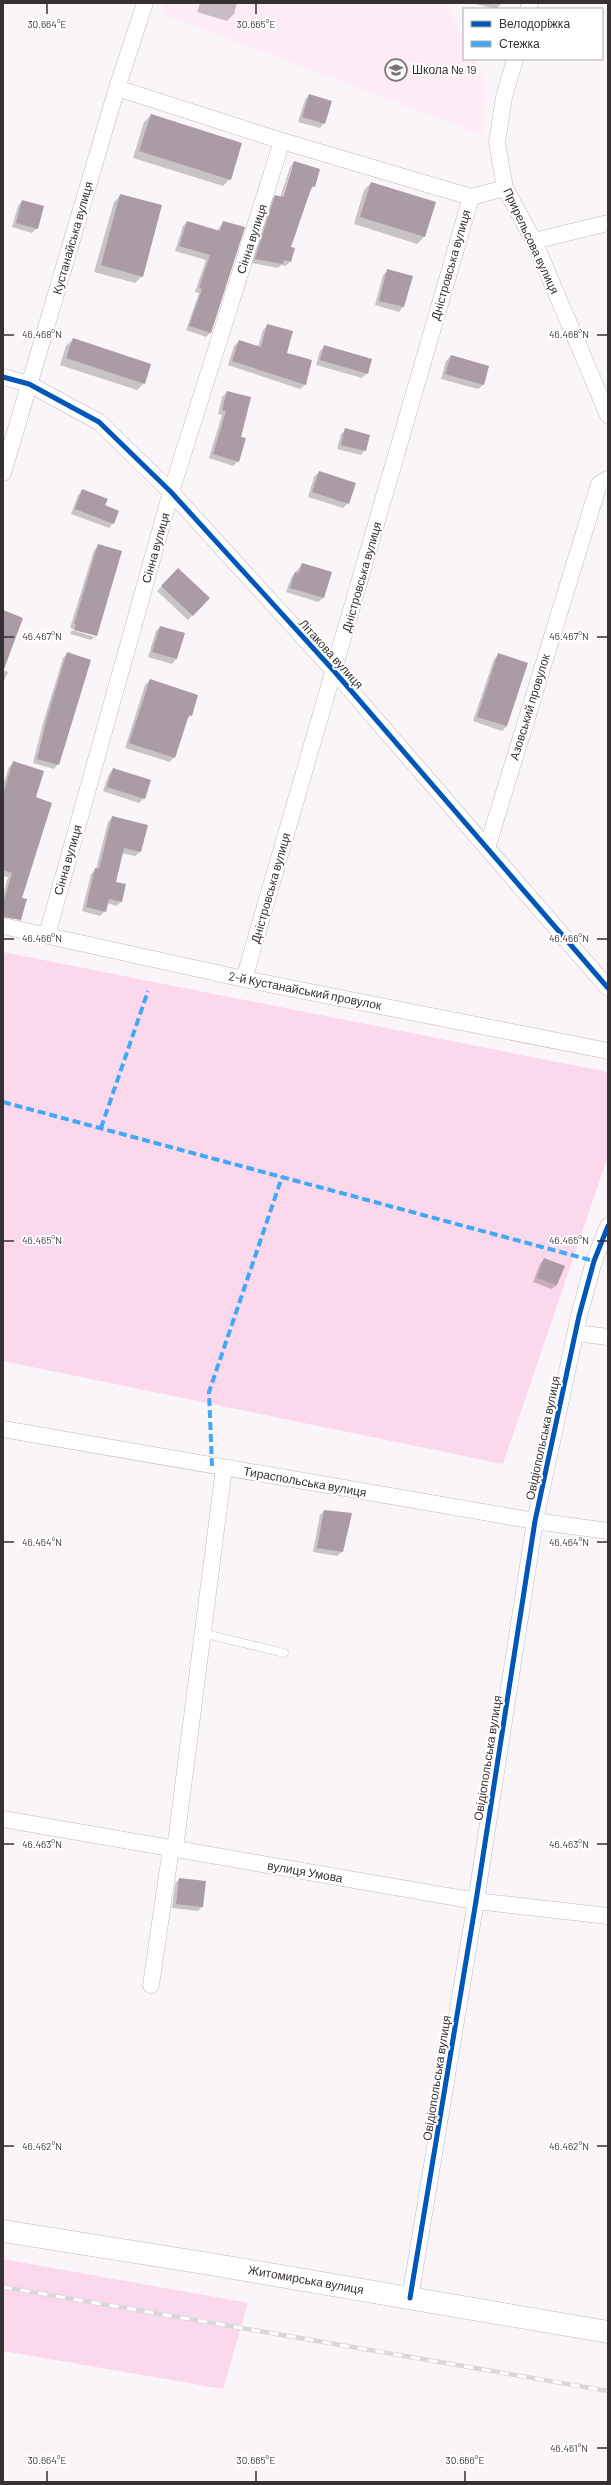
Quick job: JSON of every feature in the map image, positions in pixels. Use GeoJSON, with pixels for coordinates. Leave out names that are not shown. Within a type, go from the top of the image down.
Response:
{"type":"FeatureCollection","features":[{"type":"Feature","properties":{"kind":"street","name":"Кустанайська вулиця"},"geometry":{"type":"LineString","coordinates":[[3,473],[117,88],[145,3]]}},
{"type":"Feature","properties":{"kind":"street","name":"Прирельсова вулиця"},"geometry":{"type":"LineString","coordinates":[[514,60],[504,97],[497,143],[505,188],[534,241],[608,415]]}},
{"type":"Feature","properties":{"kind":"street"},"geometry":{"type":"LineString","coordinates":[[117,88],[282,141],[471,197],[505,188]]}},
{"type":"Feature","properties":{"kind":"street","name":"Сінна вулиця"},"geometry":{"type":"LineString","coordinates":[[47,935],[171,492],[282,141]]}},
{"type":"Feature","properties":{"kind":"street","name":"Дністровська вулиця"},"geometry":{"type":"LineString","coordinates":[[244,979],[471,197]]}},
{"type":"Feature","properties":{"kind":"street"},"geometry":{"type":"LineString","coordinates":[[534,241],[608,223]]}},
{"type":"Feature","properties":{"kind":"street","name":"Літакова вулиця"},"geometry":{"type":"LineString","coordinates":[[3,377],[30,384],[99,422],[171,492],[334,671],[608,988]]}},
{"type":"Feature","properties":{"kind":"street","name":"Азовський провулок"},"geometry":{"type":"LineString","coordinates":[[486,848],[599,484],[608,479]]}},
{"type":"Feature","properties":{"kind":"street","name":"2-й Кустанайський провулок"},"geometry":{"type":"LineString","coordinates":[[3,926],[244,979],[608,1051]]}},
{"type":"Feature","properties":{"kind":"street","name":"Овідіопольська вулиця"},"geometry":{"type":"LineString","coordinates":[[410,2298],[476,1901],[535,1521],[576,1333],[594,1261],[608,1226]]}},
{"type":"Feature","properties":{"kind":"street"},"geometry":{"type":"LineString","coordinates":[[576,1333],[608,1337]]}},
{"type":"Feature","properties":{"kind":"street","name":"Тираспольська вулиця"},"geometry":{"type":"LineString","coordinates":[[3,1429],[535,1521],[608,1531]]}},
{"type":"Feature","properties":{"kind":"street"},"geometry":{"type":"LineString","coordinates":[[151,1985],[173,1848],[224,1468]]}},
{"type":"Feature","properties":{"kind":"street","name":"вулиця Умова"},"geometry":{"type":"LineString","coordinates":[[3,1819],[476,1901],[608,1916]]}},
{"type":"Feature","properties":{"kind":"street","name":"Житомирська вулиця"},"geometry":{"type":"LineString","coordinates":[[3,2231],[608,2332]]}},
{"type":"Feature","properties":{"kind":"lane"},"geometry":{"type":"LineString","coordinates":[[202,1633],[284,1653]]}},
{"type":"Feature","properties":{"kind":"shaded area","name":"Школа № 19"},"geometry":{"type":"Polygon","coordinates":[[[164,3],[446,3],[463,37],[463,60],[474,60],[485,81],[483,135],[161,13],[164,3]]]}},
{"type":"Feature","properties":{"kind":"shaded area"},"geometry":{"type":"Polygon","coordinates":[[[3,952],[608,1072],[608,1156],[503,1464],[3,1361],[3,952]]]}},
{"type":"Feature","properties":{"kind":"shaded area"},"geometry":{"type":"Polygon","coordinates":[[[3,2259],[248,2303],[223,2389],[3,2351],[3,2259]]]}},
{"type":"Feature","properties":{"kind":"building"},"geometry":{"type":"Polygon","coordinates":[[[309,94],[332,101],[325,124],[302,117],[309,94]]]}},
{"type":"Feature","properties":{"kind":"building"},"geometry":{"type":"Polygon","coordinates":[[[151,114],[242,143],[231,180],[139,151],[151,114]]]}},
{"type":"Feature","properties":{"kind":"building"},"geometry":{"type":"Polygon","coordinates":[[[294,161],[320,169],[315,187],[312,186],[291,247],[295,248],[291,262],[284,260],[283,264],[255,259],[275,195],[283,197],[294,161]]]}},
{"type":"Feature","properties":{"kind":"building"},"geometry":{"type":"Polygon","coordinates":[[[371,182],[436,202],[425,237],[360,217],[371,182]]]}},
{"type":"Feature","properties":{"kind":"building"},"geometry":{"type":"Polygon","coordinates":[[[120,194],[162,205],[143,277],[101,265],[120,194]]]}},
{"type":"Feature","properties":{"kind":"building"},"geometry":{"type":"Polygon","coordinates":[[[22,200],[44,206],[38,229],[16,223],[22,200]]]}},
{"type":"Feature","properties":{"kind":"building"},"geometry":{"type":"Polygon","coordinates":[[[187,221],[220,231],[223,221],[245,227],[211,333],[189,326],[202,289],[199,288],[210,255],[179,246],[187,221]]]}},
{"type":"Feature","properties":{"kind":"building"},"geometry":{"type":"Polygon","coordinates":[[[387,269],[413,276],[404,307],[379,301],[387,269]]]}},
{"type":"Feature","properties":{"kind":"building"},"geometry":{"type":"Polygon","coordinates":[[[267,324],[293,331],[287,353],[312,360],[306,385],[232,361],[239,340],[261,347],[267,324]]]}},
{"type":"Feature","properties":{"kind":"building"},"geometry":{"type":"Polygon","coordinates":[[[73,338],[151,364],[145,384],[66,358],[73,338]]]}},
{"type":"Feature","properties":{"kind":"building"},"geometry":{"type":"Polygon","coordinates":[[[324,345],[372,359],[368,374],[320,360],[324,345]]]}},
{"type":"Feature","properties":{"kind":"building"},"geometry":{"type":"Polygon","coordinates":[[[451,355],[489,366],[484,385],[445,374],[451,355]]]}},
{"type":"Feature","properties":{"kind":"building"},"geometry":{"type":"Polygon","coordinates":[[[227,391],[251,397],[241,437],[246,438],[239,462],[213,454],[226,411],[222,410],[227,391]]]}},
{"type":"Feature","properties":{"kind":"building"},"geometry":{"type":"Polygon","coordinates":[[[345,428],[370,435],[366,451],[341,445],[345,428]]]}},
{"type":"Feature","properties":{"kind":"building"},"geometry":{"type":"Polygon","coordinates":[[[319,471],[356,483],[349,504],[312,492],[319,471]]]}},
{"type":"Feature","properties":{"kind":"building"},"geometry":{"type":"Polygon","coordinates":[[[82,489],[108,499],[105,505],[119,511],[114,524],[75,509],[82,489]]]}},
{"type":"Feature","properties":{"kind":"building"},"geometry":{"type":"Polygon","coordinates":[[[98,544],[122,551],[97,636],[74,630],[76,624],[74,624],[98,544]]]}},
{"type":"Feature","properties":{"kind":"building"},"geometry":{"type":"Polygon","coordinates":[[[302,563],[332,572],[324,598],[290,588],[295,572],[299,573],[302,563]]]}},
{"type":"Feature","properties":{"kind":"building"},"geometry":{"type":"Polygon","coordinates":[[[178,568],[210,598],[193,616],[161,586],[178,568]]]}},
{"type":"Feature","properties":{"kind":"building"},"geometry":{"type":"Polygon","coordinates":[[[3,610],[23,618],[4,669],[3,668],[3,610]]]}},
{"type":"Feature","properties":{"kind":"building"},"geometry":{"type":"Polygon","coordinates":[[[160,626],[185,633],[177,659],[152,652],[160,626]]]}},
{"type":"Feature","properties":{"kind":"building"},"geometry":{"type":"Polygon","coordinates":[[[67,652],[91,660],[59,765],[37,759],[47,718],[67,652]]]}},
{"type":"Feature","properties":{"kind":"building"},"geometry":{"type":"Polygon","coordinates":[[[498,653],[528,663],[507,726],[477,717],[498,653]]]}},
{"type":"Feature","properties":{"kind":"building"},"geometry":{"type":"Polygon","coordinates":[[[150,679],[198,695],[192,716],[189,715],[175,758],[129,743],[150,679]]]}},
{"type":"Feature","properties":{"kind":"building"},"geometry":{"type":"Polygon","coordinates":[[[13,761],[44,771],[36,797],[52,803],[22,898],[27,899],[21,920],[3,917],[3,904],[12,873],[3,870],[3,795],[13,761]]]}},
{"type":"Feature","properties":{"kind":"building"},"geometry":{"type":"Polygon","coordinates":[[[113,768],[151,780],[145,799],[107,787],[113,768]]]}},
{"type":"Feature","properties":{"kind":"building"},"geometry":{"type":"Polygon","coordinates":[[[112,816],[148,825],[141,852],[124,848],[116,882],[126,884],[122,902],[109,899],[106,912],[86,907],[95,868],[99,869],[112,816]]]}},
{"type":"Feature","properties":{"kind":"building"},"geometry":{"type":"Polygon","coordinates":[[[544,1258],[565,1266],[557,1285],[537,1278],[544,1258]]]}},
{"type":"Feature","properties":{"kind":"building"},"geometry":{"type":"Polygon","coordinates":[[[324,1510],[352,1513],[343,1552],[317,1548],[324,1510]]]}},
{"type":"Feature","properties":{"kind":"building"},"geometry":{"type":"Polygon","coordinates":[[[179,1878],[206,1881],[203,1907],[176,1904],[179,1878]]]}},
{"type":"Feature","properties":{"kind":"railway"},"geometry":{"type":"LineString","coordinates":[[3,2287],[608,2391]]}},
{"type":"Feature","properties":{"kind":"marked path"},"geometry":{"type":"LineString","coordinates":[[101,1128],[148,991]]}},
{"type":"Feature","properties":{"kind":"marked path"},"geometry":{"type":"LineString","coordinates":[[3,1102],[594,1261]]}},
{"type":"Feature","properties":{"kind":"marked path"},"geometry":{"type":"LineString","coordinates":[[212,1466],[209,1392],[282,1177]]}},
{"type":"Feature","properties":{"kind":"cycle path"},"geometry":{"type":"LineString","coordinates":[[3,377],[29,384],[99,422],[171,492],[334,671],[608,988]]}},
{"type":"Feature","properties":{"kind":"cycle path"},"geometry":{"type":"LineString","coordinates":[[410,2298],[476,1901],[535,1521],[579,1316],[594,1261],[608,1226]]}},
{"type":"Feature","properties":{"kind":"place","name":"Школа № 19"},"geometry":{"type":"Point","coordinates":[396,70]}}]}
